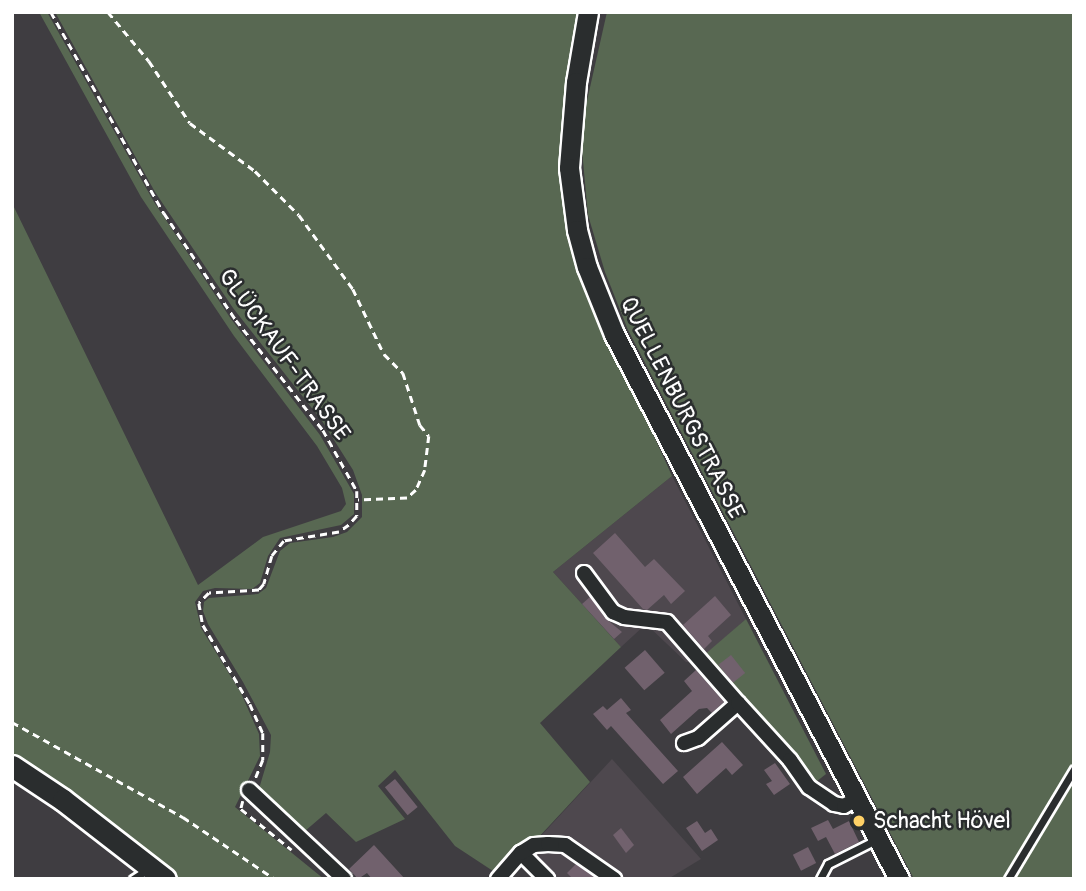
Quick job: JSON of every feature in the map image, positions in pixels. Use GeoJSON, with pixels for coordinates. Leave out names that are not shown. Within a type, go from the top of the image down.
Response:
{"type":"FeatureCollection","features":[{"type":"Feature","properties":{"kind":"main road"},"geometry":{"type":"LineString","coordinates":[[12,766],[158,873]]}},
{"type":"Feature","properties":{"kind":"street","name":"QUELLENBURGSTRASSE"},"geometry":{"type":"LineString","coordinates":[[589,12],[576,82],[569,168],[577,230],[587,267],[614,334],[899,879]]}},
{"type":"Feature","properties":{"kind":"street"},"geometry":{"type":"LineString","coordinates":[[584,573],[613,612],[624,617],[667,622],[790,760],[809,787],[834,804],[844,806],[858,798]]}},
{"type":"Feature","properties":{"kind":"street"},"geometry":{"type":"LineString","coordinates":[[684,743],[698,738],[738,703]]}},
{"type":"Feature","properties":{"kind":"street"},"geometry":{"type":"LineString","coordinates":[[250,789],[344,879]]}},
{"type":"Feature","properties":{"kind":"street"},"geometry":{"type":"LineString","coordinates":[[498,879],[521,853],[534,845],[565,845],[614,879]]}},
{"type":"Feature","properties":{"kind":"street"},"geometry":{"type":"LineString","coordinates":[[521,853],[547,879]]}},
{"type":"Feature","properties":{"kind":"lane"},"geometry":{"type":"LineString","coordinates":[[1008,879],[1074,769]]}},
{"type":"Feature","properties":{"kind":"lane"},"geometry":{"type":"LineString","coordinates":[[820,879],[828,864],[878,838]]}},
{"type":"Feature","properties":{"kind":"lane"},"geometry":{"type":"LineString","coordinates":[[133,879],[158,873]]}},
{"type":"Feature","properties":{"kind":"path","name":"GLÜCKAUF-TRASSE"},"geometry":{"type":"LineString","coordinates":[[51,12],[159,205],[236,320],[323,430],[357,491],[359,500]]}},
{"type":"Feature","properties":{"kind":"path"},"geometry":{"type":"LineString","coordinates":[[108,12],[149,61],[190,123],[255,171],[299,215],[353,289],[384,354],[403,373],[420,425],[429,436],[425,470],[415,490],[407,498],[359,500],[357,516],[339,531],[284,541],[272,556],[264,584],[259,590],[209,593],[199,603],[203,625],[250,704],[263,733],[263,761],[250,789]]}},
{"type":"Feature","properties":{"kind":"path"},"geometry":{"type":"LineString","coordinates":[[12,722],[183,817],[275,879]]}},
{"type":"Feature","properties":{"kind":"path"},"geometry":{"type":"LineString","coordinates":[[241,809],[295,853]]}},
{"type":"Feature","properties":{"kind":"shaded area"},"geometry":{"type":"Polygon","coordinates":[[[672,476],[746,619],[698,662],[686,662],[646,624],[621,647],[553,572],[672,476]]]}},
{"type":"Feature","properties":{"kind":"shaded area"},"geometry":{"type":"Polygon","coordinates":[[[612,759],[701,859],[668,879],[552,879],[526,852],[612,759]]]}},
{"type":"Feature","properties":{"kind":"green space"},"geometry":{"type":"Polygon","coordinates":[[[39,12],[47,12],[154,202],[231,319],[320,435],[354,494],[354,514],[341,525],[280,538],[268,556],[260,583],[252,589],[215,588],[203,591],[195,602],[201,628],[241,693],[259,734],[260,756],[235,807],[324,879],[179,879],[162,863],[12,756],[12,203],[198,585],[263,537],[341,511],[346,504],[342,488],[317,446],[234,336],[141,197],[39,12]]]}},
{"type":"Feature","properties":{"kind":"green space"},"geometry":{"type":"Polygon","coordinates":[[[55,12],[582,12],[561,163],[568,230],[622,365],[672,476],[553,572],[621,647],[540,723],[590,782],[537,839],[521,847],[493,871],[455,846],[395,770],[378,786],[405,819],[356,842],[326,813],[305,831],[258,792],[270,752],[271,735],[208,624],[203,611],[204,602],[209,598],[258,594],[266,588],[280,551],[290,543],[333,537],[347,532],[362,517],[362,495],[353,470],[322,421],[233,308],[155,192],[55,12]]]}},
{"type":"Feature","properties":{"kind":"green space"},"geometry":{"type":"Polygon","coordinates":[[[607,12],[1074,12],[1074,762],[1004,879],[914,879],[628,330],[605,272],[588,215],[582,150],[584,114],[607,12]]]}},
{"type":"Feature","properties":{"kind":"green space"},"geometry":{"type":"Polygon","coordinates":[[[746,619],[826,774],[812,785],[703,656],[746,619]]]}},
{"type":"Feature","properties":{"kind":"green space"},"geometry":{"type":"Polygon","coordinates":[[[1074,775],[1074,879],[1012,879],[1074,775]]]}},
{"type":"Feature","properties":{"kind":"building"},"geometry":{"type":"Polygon","coordinates":[[[615,533],[645,567],[654,559],[685,591],[671,604],[664,595],[647,610],[643,609],[593,553],[615,533]]]}},
{"type":"Feature","properties":{"kind":"building"},"geometry":{"type":"Polygon","coordinates":[[[715,596],[731,615],[708,636],[712,641],[704,649],[683,625],[715,596]]]}},
{"type":"Feature","properties":{"kind":"building"},"geometry":{"type":"Polygon","coordinates":[[[590,597],[605,618],[622,632],[614,639],[582,604],[590,597]]]}},
{"type":"Feature","properties":{"kind":"building"},"geometry":{"type":"Polygon","coordinates":[[[645,650],[665,673],[644,690],[625,668],[645,650]]]}},
{"type":"Feature","properties":{"kind":"building"},"geometry":{"type":"Polygon","coordinates":[[[731,655],[745,673],[733,683],[718,665],[731,655]]]}},
{"type":"Feature","properties":{"kind":"building"},"geometry":{"type":"Polygon","coordinates":[[[696,670],[724,702],[712,713],[707,708],[699,709],[671,734],[660,720],[692,691],[684,681],[696,670]]]}},
{"type":"Feature","properties":{"kind":"building"},"geometry":{"type":"Polygon","coordinates":[[[621,698],[631,710],[626,713],[678,771],[663,784],[611,726],[607,730],[593,714],[603,706],[607,710],[621,698]]]}},
{"type":"Feature","properties":{"kind":"building"},"geometry":{"type":"Polygon","coordinates":[[[722,742],[743,765],[732,775],[726,768],[697,794],[683,777],[722,742]]]}},
{"type":"Feature","properties":{"kind":"building"},"geometry":{"type":"Polygon","coordinates":[[[775,763],[790,784],[774,795],[766,784],[772,781],[764,770],[775,763]]]}},
{"type":"Feature","properties":{"kind":"building"},"geometry":{"type":"Polygon","coordinates":[[[395,779],[418,807],[408,815],[385,787],[395,779]]]}},
{"type":"Feature","properties":{"kind":"building"},"geometry":{"type":"Polygon","coordinates":[[[828,820],[833,829],[849,821],[859,842],[835,854],[826,837],[818,841],[811,828],[828,820]]]}},
{"type":"Feature","properties":{"kind":"building"},"geometry":{"type":"Polygon","coordinates":[[[697,821],[705,833],[711,829],[718,840],[702,851],[686,828],[697,821]]]}},
{"type":"Feature","properties":{"kind":"building"},"geometry":{"type":"Polygon","coordinates":[[[621,828],[634,845],[626,853],[613,835],[621,828]]]}},
{"type":"Feature","properties":{"kind":"building"},"geometry":{"type":"Polygon","coordinates":[[[374,845],[405,879],[372,879],[367,873],[358,879],[349,869],[374,845]]]}},
{"type":"Feature","properties":{"kind":"building"},"geometry":{"type":"Polygon","coordinates":[[[808,847],[816,863],[801,871],[793,855],[808,847]]]}},
{"type":"Feature","properties":{"kind":"building"},"geometry":{"type":"Polygon","coordinates":[[[576,864],[597,879],[573,879],[567,873],[576,864]]]}},
{"type":"Feature","properties":{"kind":"place","name":"Schacht Hövel"},"geometry":{"type":"Point","coordinates":[859,821]}}]}
